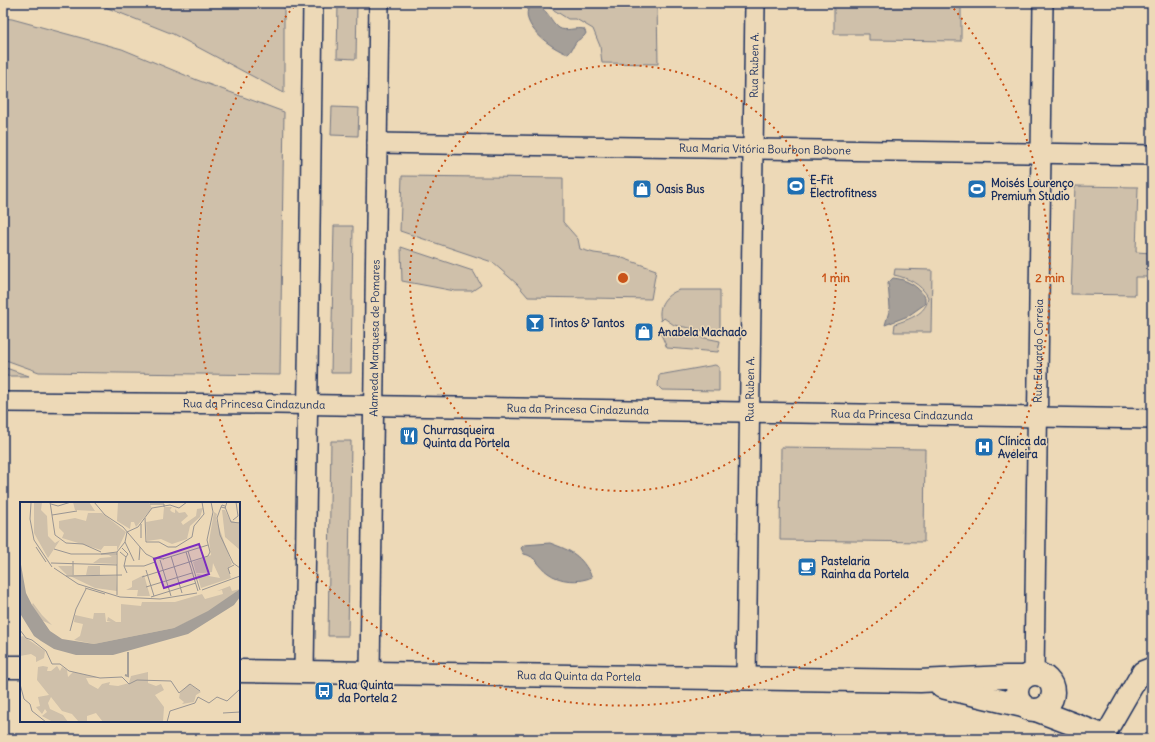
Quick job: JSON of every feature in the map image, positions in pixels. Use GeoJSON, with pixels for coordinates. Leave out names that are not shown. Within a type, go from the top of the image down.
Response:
{"type":"FeatureCollection","features":[{"type":"Feature","properties":{"kind":"street"},"geometry":{"type":"LineString","coordinates":[[304,672],[313,3]]}},
{"type":"Feature","properties":{"kind":"street","name":"Alameda Marquesa de Pomares"},"geometry":{"type":"LineString","coordinates":[[370,673],[379,3]]}},
{"type":"Feature","properties":{"kind":"street","name":"Rua Ruben A."},"geometry":{"type":"LineString","coordinates":[[746,678],[755,3]]}},
{"type":"Feature","properties":{"kind":"street","name":"Rua Eduardo Correia"},"geometry":{"type":"LineString","coordinates":[[1030,676],[1037,417],[1043,3]]}},
{"type":"Feature","properties":{"kind":"street","name":"Rua Maria Vitória Bourbon Bobone"},"geometry":{"type":"LineString","coordinates":[[377,143],[1152,155]]}},
{"type":"Feature","properties":{"kind":"street","name":"Rua da Princesa Cindazunda"},"geometry":{"type":"LineString","coordinates":[[3,402],[1152,419]]}},
{"type":"Feature","properties":{"kind":"street"},"geometry":{"type":"LineString","coordinates":[[3,667],[20,667]]}},
{"type":"Feature","properties":{"kind":"street"},"geometry":{"type":"LineString","coordinates":[[1053,691],[1101,736],[1142,671],[1152,667]]}},
{"type":"Feature","properties":{"kind":"street","name":"Rua da Quinta da Portela"},"geometry":{"type":"LineString","coordinates":[[240,671],[920,681],[1030,676]]}},
{"type":"Feature","properties":{"kind":"street"},"geometry":{"type":"LineString","coordinates":[[1030,676],[1045,677],[1052,685],[1053,691],[1050,702],[1042,709],[1030,708],[1019,701],[1017,690],[1021,680],[1030,676]]}},
{"type":"Feature","properties":{"kind":"street","name":"Rua da Quinta da Portela"},"geometry":{"type":"LineString","coordinates":[[920,681],[1030,708],[1101,736]]}},
{"type":"Feature","properties":{"kind":"shaded area"},"geometry":{"type":"Polygon","coordinates":[[[95,3],[284,3],[284,93],[173,34],[95,3]]]}},
{"type":"Feature","properties":{"kind":"shaded area"},"geometry":{"type":"Polygon","coordinates":[[[338,3],[357,3],[356,59],[337,58],[338,3]]]}},
{"type":"Feature","properties":{"kind":"shaded area"},"geometry":{"type":"Polygon","coordinates":[[[543,3],[657,3],[658,64],[602,63],[600,46],[593,29],[576,19],[568,19],[543,3]]]}},
{"type":"Feature","properties":{"kind":"shaded area"},"geometry":{"type":"Polygon","coordinates":[[[834,3],[961,3],[961,41],[869,40],[869,34],[834,34],[834,3]]]}},
{"type":"Feature","properties":{"kind":"shaded area"},"geometry":{"type":"Polygon","coordinates":[[[533,4],[543,9],[561,29],[584,29],[586,33],[585,35],[576,42],[568,54],[553,47],[532,28],[528,20],[527,12],[530,5],[533,4]]]}},
{"type":"Feature","properties":{"kind":"shaded area"},"geometry":{"type":"Polygon","coordinates":[[[3,18],[12,19],[122,49],[197,80],[284,112],[280,375],[39,372],[3,359],[3,18]]]}},
{"type":"Feature","properties":{"kind":"shaded area"},"geometry":{"type":"Polygon","coordinates":[[[332,107],[359,108],[358,136],[331,135],[332,107]]]}},
{"type":"Feature","properties":{"kind":"shaded area"},"geometry":{"type":"Polygon","coordinates":[[[402,176],[563,178],[563,222],[578,239],[580,249],[594,253],[617,256],[656,270],[651,299],[528,297],[517,284],[492,262],[400,231],[402,176]]]}},
{"type":"Feature","properties":{"kind":"shaded area"},"geometry":{"type":"Polygon","coordinates":[[[1075,186],[1138,187],[1136,252],[1152,253],[1152,277],[1135,277],[1135,295],[1071,294],[1075,186]]]}},
{"type":"Feature","properties":{"kind":"shaded area"},"geometry":{"type":"Polygon","coordinates":[[[334,226],[353,226],[351,373],[331,373],[334,226]]]}},
{"type":"Feature","properties":{"kind":"shaded area"},"geometry":{"type":"Polygon","coordinates":[[[401,247],[473,271],[481,285],[472,291],[455,291],[402,281],[401,247]]]}},
{"type":"Feature","properties":{"kind":"shaded area"},"geometry":{"type":"Polygon","coordinates":[[[895,269],[932,270],[931,332],[894,332],[895,324],[911,318],[921,312],[927,303],[928,297],[922,288],[914,282],[894,275],[895,269]]]}},
{"type":"Feature","properties":{"kind":"shaded area"},"geometry":{"type":"Polygon","coordinates":[[[893,278],[915,286],[925,297],[925,304],[908,316],[885,325],[890,308],[888,283],[893,278]]]}},
{"type":"Feature","properties":{"kind":"shaded area"},"geometry":{"type":"Polygon","coordinates":[[[679,290],[720,290],[720,334],[674,325],[664,318],[661,321],[660,311],[663,302],[674,292],[679,290]]]}},
{"type":"Feature","properties":{"kind":"shaded area"},"geometry":{"type":"Polygon","coordinates":[[[661,329],[720,341],[718,352],[667,348],[660,332],[661,329]]]}},
{"type":"Feature","properties":{"kind":"shaded area"},"geometry":{"type":"Polygon","coordinates":[[[715,365],[719,367],[719,391],[662,390],[658,386],[659,375],[715,365]]]}},
{"type":"Feature","properties":{"kind":"shaded area"},"geometry":{"type":"Polygon","coordinates":[[[3,367],[29,376],[3,376],[3,367]]]}},
{"type":"Feature","properties":{"kind":"shaded area"},"geometry":{"type":"Polygon","coordinates":[[[331,441],[351,441],[348,636],[328,636],[331,441]]]}},
{"type":"Feature","properties":{"kind":"shaded area"},"geometry":{"type":"Polygon","coordinates":[[[781,447],[925,449],[924,542],[780,540],[781,447]]]}},
{"type":"Feature","properties":{"kind":"shaded area"},"geometry":{"type":"Polygon","coordinates":[[[550,543],[570,551],[580,559],[592,577],[570,581],[553,576],[545,571],[532,557],[524,554],[521,548],[524,545],[550,543]]]}},
{"type":"Feature","properties":{"kind":"place","name":"E-Fit Electrofitness"},"geometry":{"type":"Point","coordinates":[796,186]}},
{"type":"Feature","properties":{"kind":"place","name":"Oasis Bus"},"geometry":{"type":"Point","coordinates":[642,189]}},
{"type":"Feature","properties":{"kind":"place","name":"Moisés Lourenço Premium Studio"},"geometry":{"type":"Point","coordinates":[977,189]}},
{"type":"Feature","properties":{"kind":"place","name":"Tintos & Tantos"},"geometry":{"type":"Point","coordinates":[535,323]}},
{"type":"Feature","properties":{"kind":"place","name":"Anabela Machado"},"geometry":{"type":"Point","coordinates":[644,332]}},
{"type":"Feature","properties":{"kind":"place","name":"Churrasqueira Quinta da Portela"},"geometry":{"type":"Point","coordinates":[409,436]}},
{"type":"Feature","properties":{"kind":"place","name":"Clínica da Aveleira"},"geometry":{"type":"Point","coordinates":[984,447]}},
{"type":"Feature","properties":{"kind":"place","name":"Pastelaria Rainha da Portela"},"geometry":{"type":"Point","coordinates":[807,567]}},
{"type":"Feature","properties":{"kind":"place","name":"Rua Quinta da Portela 2"},"geometry":{"type":"Point","coordinates":[324,691]}}]}
